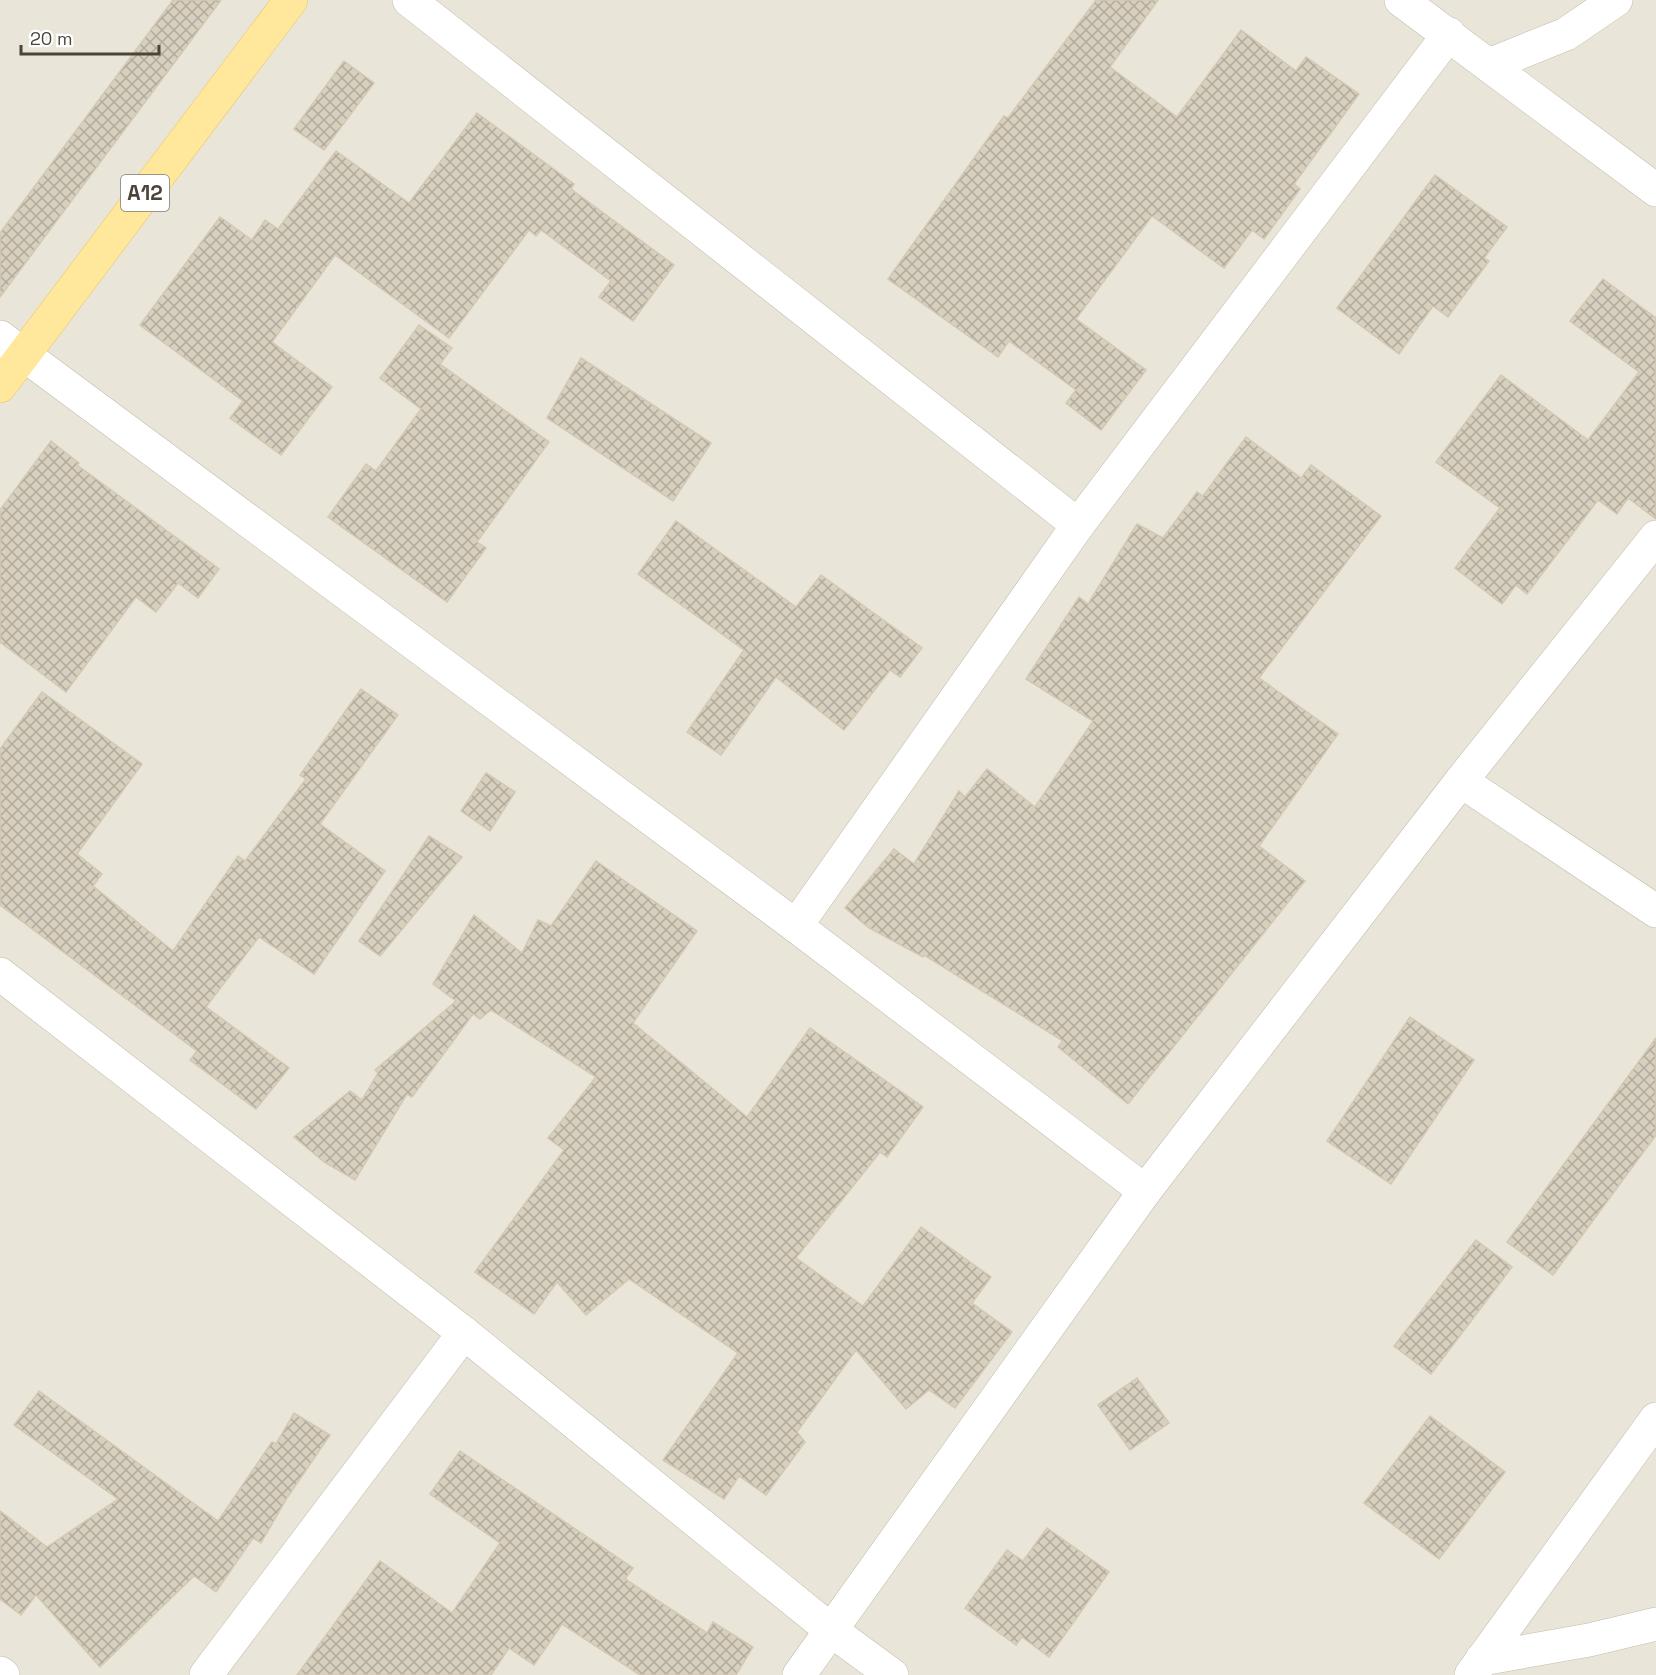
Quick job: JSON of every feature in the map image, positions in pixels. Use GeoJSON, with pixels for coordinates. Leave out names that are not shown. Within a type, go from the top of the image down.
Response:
{"type":"FeatureCollection","features":[{"type":"Feature","properties":{"kind":"main road","name":"A12"},"geometry":{"type":"LineString","coordinates":[[0,386],[12,346],[291,0]]}},
{"type":"Feature","properties":{"kind":"street"},"geometry":{"type":"LineString","coordinates":[[409,0],[1077,525]]}},
{"type":"Feature","properties":{"kind":"street"},"geometry":{"type":"LineString","coordinates":[[1401,0],[1656,190]]}},
{"type":"Feature","properties":{"kind":"street"},"geometry":{"type":"LineString","coordinates":[[1490,65],[1566,34],[1617,0]]}},
{"type":"Feature","properties":{"kind":"street"},"geometry":{"type":"LineString","coordinates":[[795,926],[1077,525],[1449,34]]}},
{"type":"Feature","properties":{"kind":"street"},"geometry":{"type":"LineString","coordinates":[[12,346],[795,926],[1145,1191]]}},
{"type":"Feature","properties":{"kind":"street"},"geometry":{"type":"LineString","coordinates":[[799,1675],[1145,1191],[1461,781],[1656,537]]}},
{"type":"Feature","properties":{"kind":"street"},"geometry":{"type":"LineString","coordinates":[[1461,781],[1656,911]]}},
{"type":"Feature","properties":{"kind":"street"},"geometry":{"type":"LineString","coordinates":[[0,974],[464,1333],[832,1631],[892,1675]]}},
{"type":"Feature","properties":{"kind":"street"},"geometry":{"type":"LineString","coordinates":[[206,1675],[464,1333]]}},
{"type":"Feature","properties":{"kind":"street"},"geometry":{"type":"LineString","coordinates":[[1476,1667],[1656,1419]]}},
{"type":"Feature","properties":{"kind":"street"},"geometry":{"type":"LineString","coordinates":[[1476,1667],[1656,1624]]}},
{"type":"Feature","properties":{"kind":"shaded area"},"geometry":{"type":"Polygon","coordinates":[[[0,0],[1656,0],[1656,1675],[0,1675],[0,0]]]}},
{"type":"Feature","properties":{"kind":"building"},"geometry":{"type":"Polygon","coordinates":[[[173,0],[221,0],[0,297],[0,233],[173,0]]]}},
{"type":"Feature","properties":{"kind":"building"},"geometry":{"type":"Polygon","coordinates":[[[1096,0],[1158,0],[1110,67],[1177,117],[1241,30],[1296,71],[1306,57],[1359,94],[1294,184],[1300,189],[1264,239],[1252,230],[1224,268],[1152,216],[1076,319],[1146,370],[1101,430],[1066,403],[1076,390],[1009,341],[998,357],[888,279],[1004,116],[1008,118],[1096,0]]]}},
{"type":"Feature","properties":{"kind":"building"},"geometry":{"type":"Polygon","coordinates":[[[344,61],[374,83],[324,150],[294,129],[344,61]]]}},
{"type":"Feature","properties":{"kind":"building"},"geometry":{"type":"Polygon","coordinates":[[[477,113],[574,184],[571,189],[674,265],[633,321],[599,297],[611,281],[541,230],[536,236],[529,230],[449,338],[335,255],[272,342],[332,387],[281,455],[230,418],[243,401],[140,325],[220,217],[252,240],[265,220],[278,229],[336,151],[409,203],[477,113]]]}},
{"type":"Feature","properties":{"kind":"building"},"geometry":{"type":"Polygon","coordinates":[[[1435,175],[1507,227],[1484,258],[1489,261],[1448,317],[1433,306],[1399,354],[1337,308],[1435,175]]]}},
{"type":"Feature","properties":{"kind":"building"},"geometry":{"type":"Polygon","coordinates":[[[1603,279],[1656,318],[1656,519],[1628,498],[1617,514],[1598,500],[1527,594],[1516,585],[1502,604],[1455,568],[1500,508],[1436,462],[1501,375],[1588,440],[1639,372],[1570,321],[1603,279]]]}},
{"type":"Feature","properties":{"kind":"building"},"geometry":{"type":"Polygon","coordinates":[[[419,325],[452,348],[440,364],[549,442],[477,542],[486,548],[447,602],[328,517],[366,464],[376,471],[421,409],[380,378],[419,325]]]}},
{"type":"Feature","properties":{"kind":"building"},"geometry":{"type":"Polygon","coordinates":[[[581,358],[711,443],[673,501],[547,418],[581,358]]]}},
{"type":"Feature","properties":{"kind":"building"},"geometry":{"type":"Polygon","coordinates":[[[1246,437],[1301,478],[1311,465],[1381,516],[1259,678],[1338,734],[1259,846],[1305,881],[1128,1104],[1058,1047],[1063,1041],[924,955],[923,957],[869,928],[845,908],[894,849],[914,864],[959,791],[965,797],[987,769],[1035,807],[1093,721],[1026,679],[1079,597],[1088,604],[1137,524],[1163,538],[1197,492],[1203,496],[1246,437]]]}},
{"type":"Feature","properties":{"kind":"building"},"geometry":{"type":"Polygon","coordinates":[[[51,441],[79,463],[77,465],[219,569],[198,598],[178,583],[156,612],[136,597],[66,692],[0,642],[0,510],[51,441]]]}},
{"type":"Feature","properties":{"kind":"building"},"geometry":{"type":"Polygon","coordinates":[[[676,521],[796,607],[821,575],[922,648],[900,677],[890,670],[844,730],[776,677],[721,755],[687,732],[744,650],[638,574],[676,521]]]}},
{"type":"Feature","properties":{"kind":"building"},"geometry":{"type":"Polygon","coordinates":[[[361,689],[398,715],[320,824],[385,871],[314,974],[259,937],[206,1007],[289,1068],[256,1109],[190,1060],[197,1051],[0,905],[0,749],[42,692],[142,764],[77,854],[102,874],[93,886],[173,951],[238,856],[245,861],[306,779],[300,775],[361,689]]]}},
{"type":"Feature","properties":{"kind":"building"},"geometry":{"type":"Polygon","coordinates":[[[486,773],[515,792],[490,831],[461,811],[486,773]]]}},
{"type":"Feature","properties":{"kind":"building"},"geometry":{"type":"Polygon","coordinates":[[[429,836],[462,857],[380,956],[359,941],[429,836]]]}},
{"type":"Feature","properties":{"kind":"building"},"geometry":{"type":"Polygon","coordinates":[[[596,861],[697,931],[633,1023],[747,1117],[810,1028],[923,1107],[887,1157],[880,1152],[796,1258],[863,1306],[921,1227],[991,1277],[972,1303],[1012,1332],[955,1408],[929,1390],[906,1409],[856,1350],[797,1432],[805,1442],[766,1495],[739,1476],[724,1499],[663,1460],[738,1353],[629,1279],[586,1315],[557,1282],[534,1314],[475,1272],[564,1150],[548,1138],[596,1077],[491,1010],[480,1019],[473,1014],[412,1097],[407,1094],[355,1180],[324,1162],[294,1137],[350,1091],[362,1100],[378,1073],[375,1070],[456,1001],[433,984],[474,915],[522,953],[538,920],[551,926],[596,861]]]}},
{"type":"Feature","properties":{"kind":"building"},"geometry":{"type":"Polygon","coordinates":[[[1410,1017],[1474,1060],[1391,1184],[1327,1141],[1410,1017]]]}},
{"type":"Feature","properties":{"kind":"building"},"geometry":{"type":"Polygon","coordinates":[[[1656,1038],[1656,1135],[1553,1275],[1507,1242],[1656,1038]]]}},
{"type":"Feature","properties":{"kind":"building"},"geometry":{"type":"Polygon","coordinates":[[[1476,1240],[1512,1267],[1431,1374],[1394,1346],[1476,1240]]]}},
{"type":"Feature","properties":{"kind":"building"},"geometry":{"type":"Polygon","coordinates":[[[1137,1378],[1169,1423],[1130,1450],[1098,1405],[1137,1378]]]}},
{"type":"Feature","properties":{"kind":"building"},"geometry":{"type":"Polygon","coordinates":[[[39,1391],[218,1521],[272,1442],[276,1444],[294,1413],[330,1435],[287,1498],[261,1543],[253,1538],[216,1592],[194,1576],[100,1667],[36,1595],[21,1615],[0,1599],[0,1511],[47,1547],[118,1499],[14,1425],[39,1391]]]}},
{"type":"Feature","properties":{"kind":"building"},"geometry":{"type":"Polygon","coordinates":[[[1430,1416],[1505,1472],[1439,1559],[1364,1503],[1430,1416]]]}},
{"type":"Feature","properties":{"kind":"building"},"geometry":{"type":"Polygon","coordinates":[[[460,1451],[633,1568],[625,1579],[707,1633],[713,1622],[753,1647],[736,1675],[640,1675],[562,1624],[534,1665],[509,1648],[491,1675],[297,1675],[380,1561],[452,1613],[500,1543],[430,1494],[460,1451]]]}},
{"type":"Feature","properties":{"kind":"building"},"geometry":{"type":"Polygon","coordinates":[[[1047,1528],[1109,1572],[1049,1657],[1022,1637],[1016,1645],[965,1608],[1007,1550],[1023,1561],[1047,1528]]]}}]}
